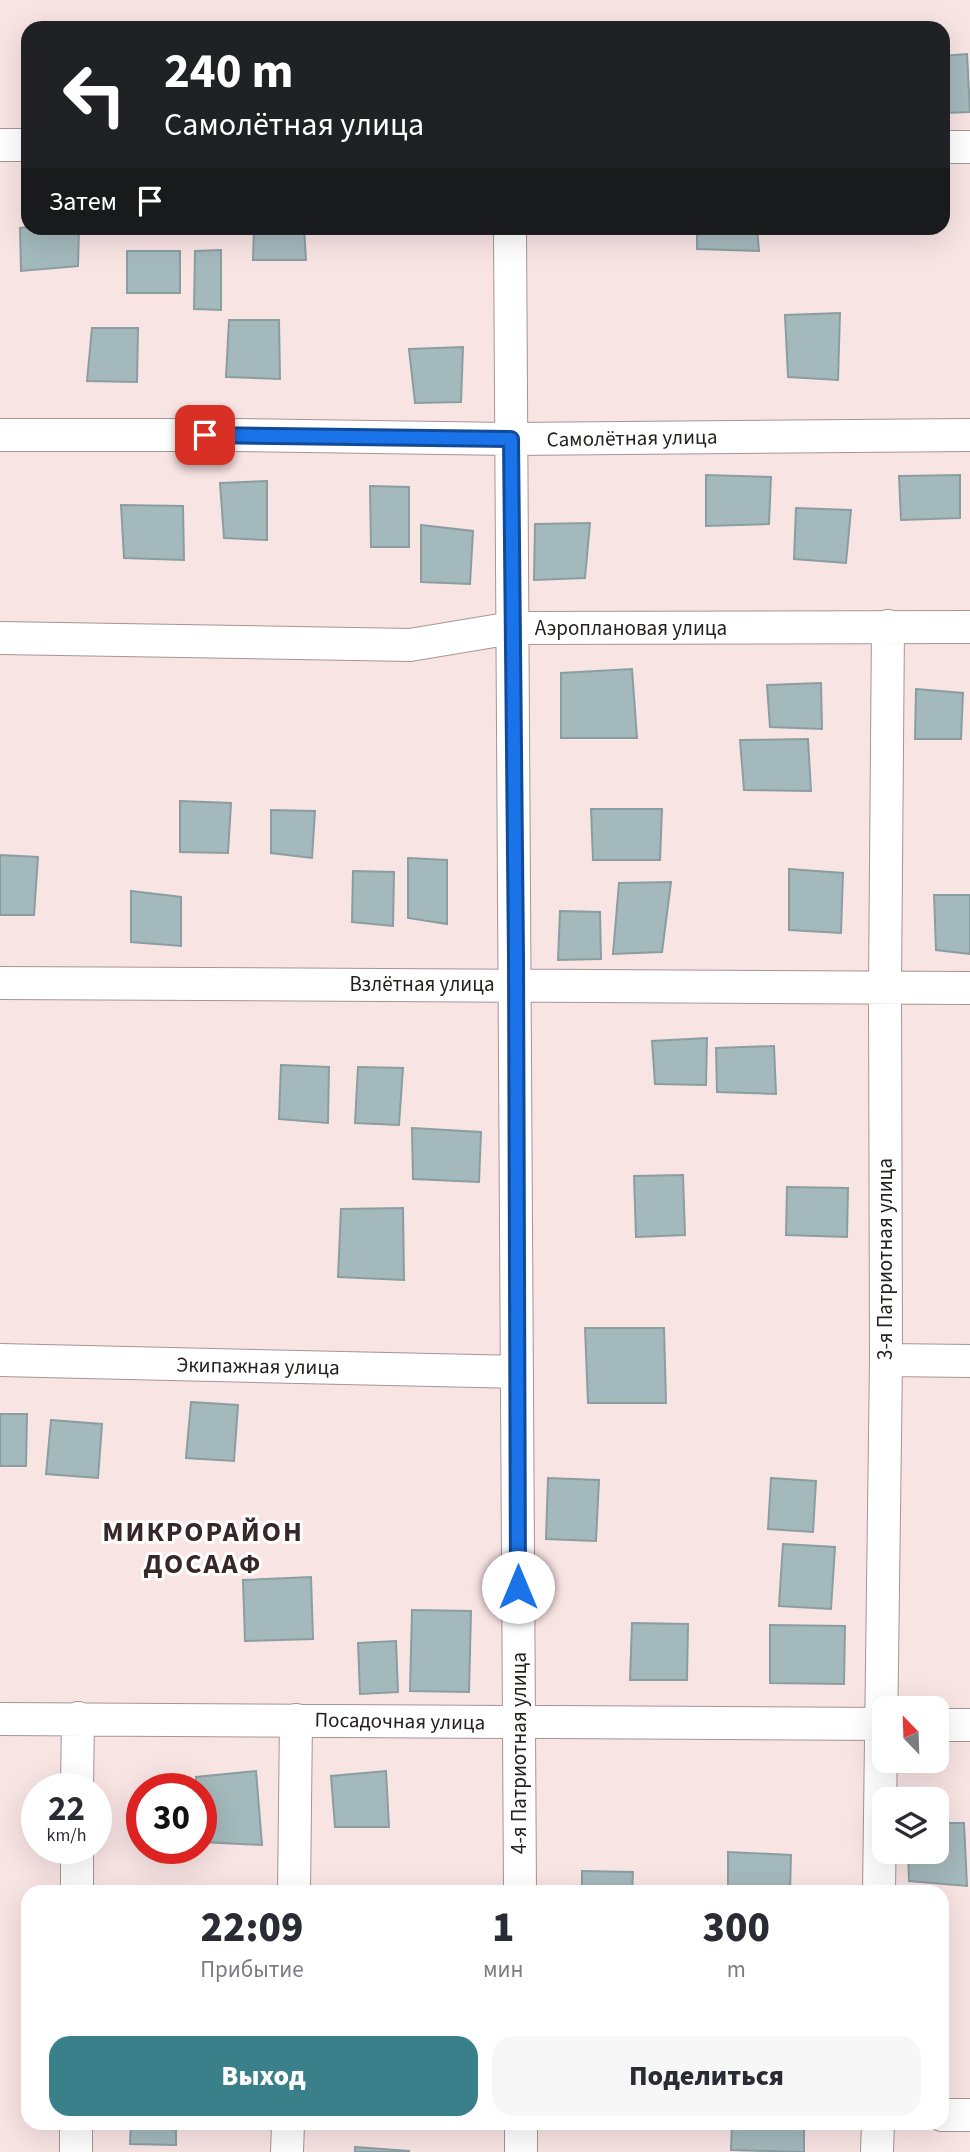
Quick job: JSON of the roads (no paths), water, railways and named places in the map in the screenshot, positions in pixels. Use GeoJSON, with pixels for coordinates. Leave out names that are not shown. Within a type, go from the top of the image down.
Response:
{"type":"FeatureCollection","features":[{"type":"Feature","properties":{"kind":"street"},"geometry":{"type":"LineString","coordinates":[[0,145],[21,145]]}},
{"type":"Feature","properties":{"kind":"street"},"geometry":{"type":"LineString","coordinates":[[950,147],[970,147]]}},
{"type":"Feature","properties":{"kind":"street","name":"4-я Патриотная улица"},"geometry":{"type":"LineString","coordinates":[[510,235],[520,1885]]}},
{"type":"Feature","properties":{"kind":"street","name":"Самолётная улица"},"geometry":{"type":"LineString","coordinates":[[0,435],[511,439],[970,435]]}},
{"type":"Feature","properties":{"kind":"street","name":"3-я Патриотная улица"},"geometry":{"type":"LineString","coordinates":[[882,1696],[888,626]]}},
{"type":"Feature","properties":{"kind":"street","name":"Аэроплановая улица"},"geometry":{"type":"LineString","coordinates":[[0,638],[410,645],[512,628],[970,627]]}},
{"type":"Feature","properties":{"kind":"street","name":"Взлётная улица"},"geometry":{"type":"LineString","coordinates":[[0,983],[970,988]]}},
{"type":"Feature","properties":{"kind":"street","name":"Экипажная улица"},"geometry":{"type":"LineString","coordinates":[[0,1360],[517,1372]]}},
{"type":"Feature","properties":{"kind":"street"},"geometry":{"type":"LineString","coordinates":[[886,1360],[970,1361]]}},
{"type":"Feature","properties":{"kind":"street"},"geometry":{"type":"LineString","coordinates":[[78,1718],[78,1773]]}},
{"type":"Feature","properties":{"kind":"street","name":"Посадочная улица"},"geometry":{"type":"LineString","coordinates":[[0,1719],[872,1724]]}},
{"type":"Feature","properties":{"kind":"street"},"geometry":{"type":"LineString","coordinates":[[294,1885],[296,1720]]}},
{"type":"Feature","properties":{"kind":"street"},"geometry":{"type":"LineString","coordinates":[[949,1725],[970,1725]]}},
{"type":"Feature","properties":{"kind":"street","name":"3-я Патриотная улица"},"geometry":{"type":"LineString","coordinates":[[879,1885],[881,1773]]}},
{"type":"Feature","properties":{"kind":"street"},"geometry":{"type":"LineString","coordinates":[[77,1864],[77,1885]]}},
{"type":"Feature","properties":{"kind":"street"},"geometry":{"type":"LineString","coordinates":[[949,2115],[970,2115]]}},
{"type":"Feature","properties":{"kind":"street"},"geometry":{"type":"LineString","coordinates":[[76,2130],[76,2152]]}},
{"type":"Feature","properties":{"kind":"street"},"geometry":{"type":"LineString","coordinates":[[288,2130],[288,2152]]}},
{"type":"Feature","properties":{"kind":"street"},"geometry":{"type":"LineString","coordinates":[[521,2130],[521,2152]]}},
{"type":"Feature","properties":{"kind":"street"},"geometry":{"type":"LineString","coordinates":[[877,2152],[878,2130]]}},
{"type":"Feature","properties":{"kind":"district","name":"МИКРОРАЙОН ДОСААФ"},"geometry":{"type":"Point","coordinates":[203,1547]}}]}
